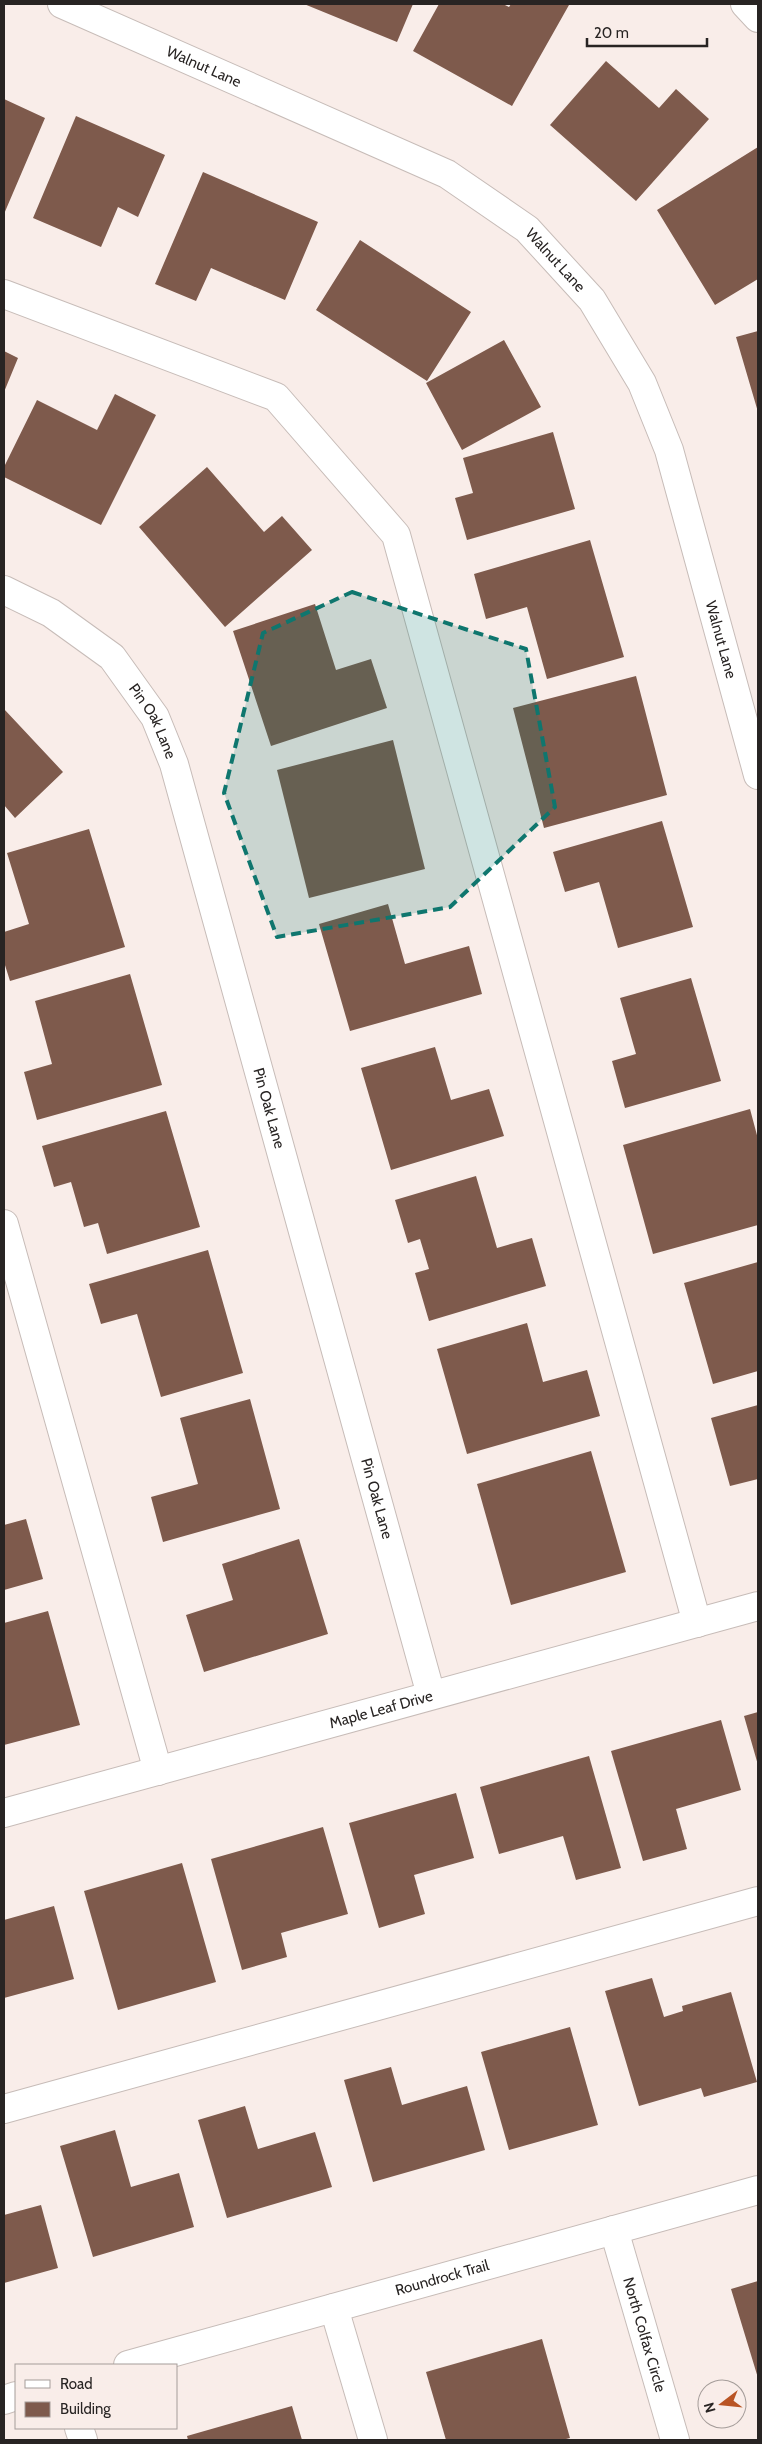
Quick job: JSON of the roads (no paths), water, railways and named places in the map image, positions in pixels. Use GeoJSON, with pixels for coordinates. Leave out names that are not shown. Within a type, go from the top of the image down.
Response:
{"type":"FeatureCollection","features":[{"type":"Feature","properties":{"kind":"street","name":"Walnut Lane"},"geometry":{"type":"LineString","coordinates":[[62,4],[447,174],[527,229],[592,300],[642,383],[669,450],[758,775]]}},
{"type":"Feature","properties":{"kind":"street"},"geometry":{"type":"LineString","coordinates":[[745,4],[758,18]]}},
{"type":"Feature","properties":{"kind":"street"},"geometry":{"type":"LineString","coordinates":[[4,294],[276,397],[396,535],[697,1623]]}},
{"type":"Feature","properties":{"kind":"street","name":"Pin Oak Lane"},"geometry":{"type":"LineString","coordinates":[[4,590],[51,613],[112,657],[155,717],[174,764],[431,1696]]}},
{"type":"Feature","properties":{"kind":"street"},"geometry":{"type":"LineString","coordinates":[[4,1224],[158,1771]]}},
{"type":"Feature","properties":{"kind":"street","name":"Maple Leaf Drive"},"geometry":{"type":"LineString","coordinates":[[4,1813],[758,1606]]}},
{"type":"Feature","properties":{"kind":"street"},"geometry":{"type":"LineString","coordinates":[[4,2109],[758,1901]]}},
{"type":"Feature","properties":{"kind":"street","name":"Roundrock Trail"},"geometry":{"type":"LineString","coordinates":[[132,2364],[758,2190]]}},
{"type":"Feature","properties":{"kind":"street","name":"North Colfax Circle"},"geometry":{"type":"LineString","coordinates":[[614,2230],[674,2440]]}},
{"type":"Feature","properties":{"kind":"street"},"geometry":{"type":"LineString","coordinates":[[334,2308],[374,2440]]}}]}
